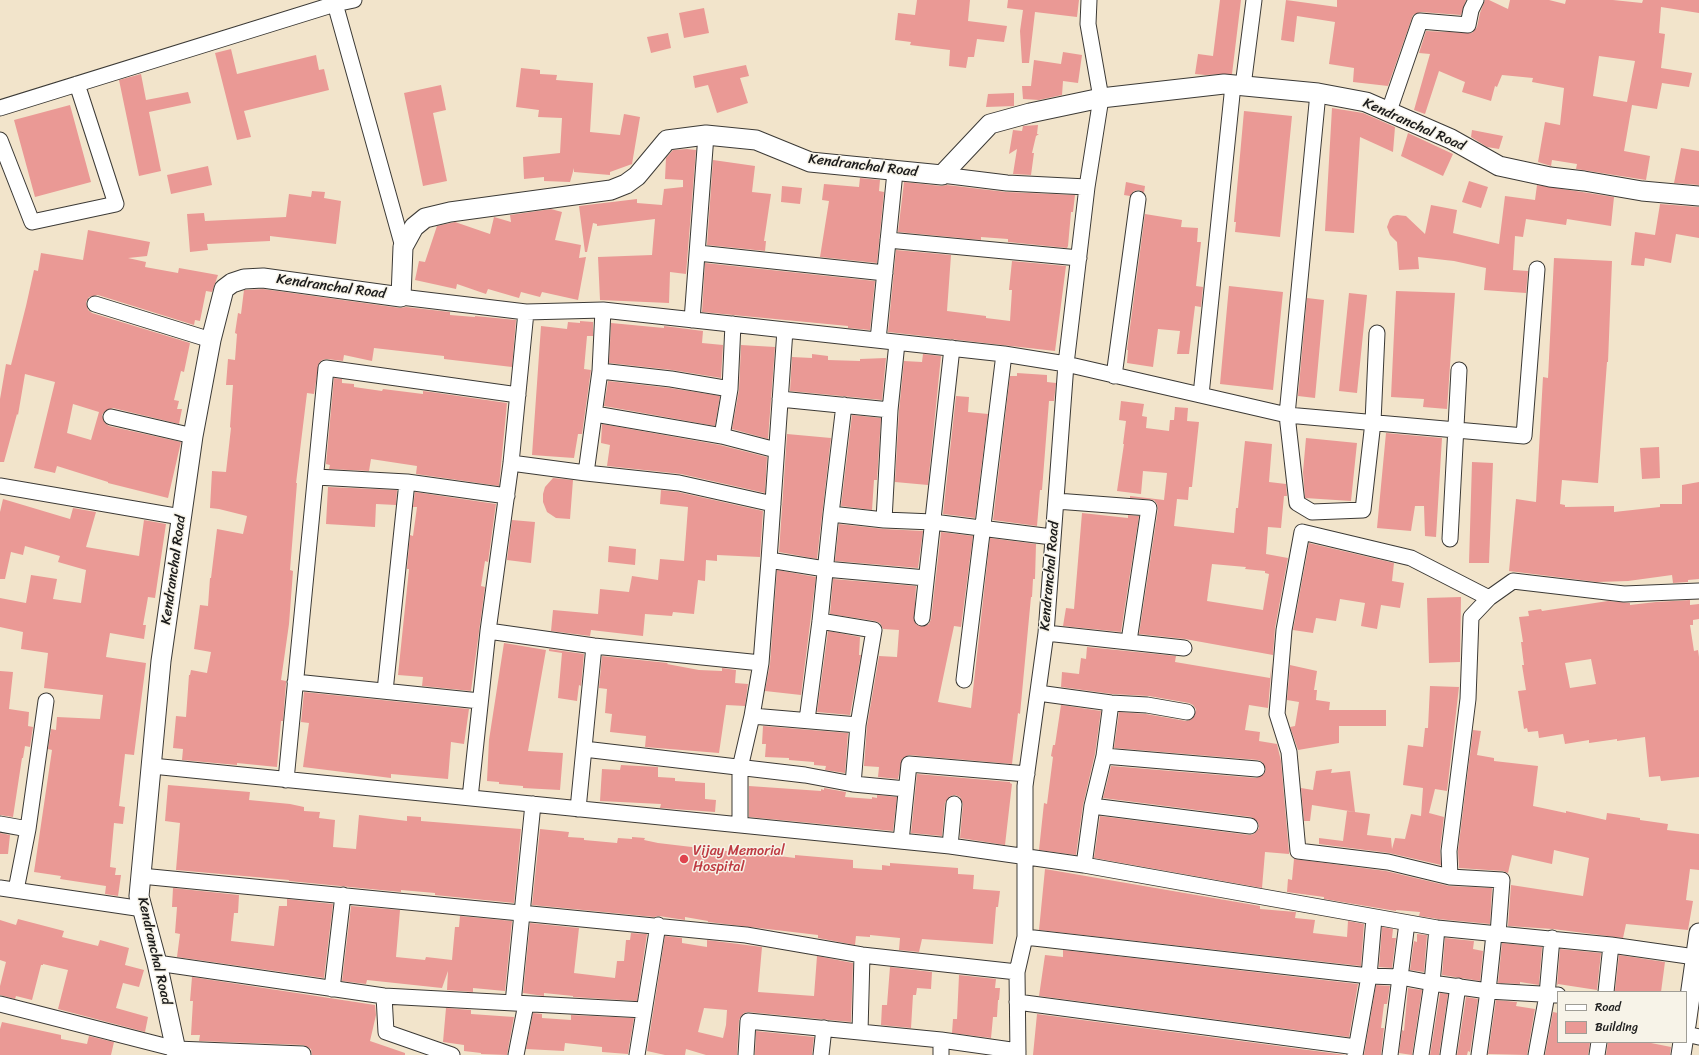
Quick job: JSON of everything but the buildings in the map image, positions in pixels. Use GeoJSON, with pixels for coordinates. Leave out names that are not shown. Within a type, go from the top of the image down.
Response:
{"type":"FeatureCollection","features":[{"type":"Feature","properties":{"kind":"street"},"geometry":{"type":"LineString","coordinates":[[0,108],[334,2],[354,0]]}},
{"type":"Feature","properties":{"kind":"street"},"geometry":{"type":"LineString","coordinates":[[1089,0],[1088,24],[1101,98]]}},
{"type":"Feature","properties":{"kind":"street"},"geometry":{"type":"LineString","coordinates":[[1200,395],[1238,86],[1254,0]]}},
{"type":"Feature","properties":{"kind":"street"},"geometry":{"type":"LineString","coordinates":[[1389,112],[1420,21],[1468,25],[1471,10],[1476,0]]}},
{"type":"Feature","properties":{"kind":"street"},"geometry":{"type":"LineString","coordinates":[[334,2],[403,247]]}},
{"type":"Feature","properties":{"kind":"street"},"geometry":{"type":"LineString","coordinates":[[0,140],[32,222],[116,204],[77,84]]}},
{"type":"Feature","properties":{"kind":"street","name":"Kendranchal Road"},"geometry":{"type":"LineString","coordinates":[[177,1052],[158,963],[139,896],[161,656],[193,436],[211,340],[224,289],[232,283],[244,279],[263,278],[401,297],[403,247],[414,227],[425,218],[450,212],[612,190],[626,184],[636,176],[667,140],[706,135],[756,140],[810,162],[895,172],[942,175],[990,124],[1030,113],[1101,98],[1224,84],[1318,93],[1366,102],[1451,139],[1499,166],[1550,177],[1584,181],[1642,192],[1699,196]]}},
{"type":"Feature","properties":{"kind":"street"},"geometry":{"type":"LineString","coordinates":[[1318,93],[1286,415],[1297,503],[1312,512],[1363,510],[1373,422],[1377,333]]}},
{"type":"Feature","properties":{"kind":"street","name":"Kendranchal Road"},"geometry":{"type":"LineString","coordinates":[[1018,1053],[1017,972],[1025,937],[1024,808],[1027,774],[1046,633],[1066,364],[1087,187],[1101,98]]}},
{"type":"Feature","properties":{"kind":"street"},"geometry":{"type":"LineString","coordinates":[[692,320],[706,135]]}},
{"type":"Feature","properties":{"kind":"street"},"geometry":{"type":"LineString","coordinates":[[878,340],[895,172]]}},
{"type":"Feature","properties":{"kind":"street"},"geometry":{"type":"LineString","coordinates":[[942,175],[1007,183],[1087,187]]}},
{"type":"Feature","properties":{"kind":"street"},"geometry":{"type":"LineString","coordinates":[[1114,376],[1138,199]]}},
{"type":"Feature","properties":{"kind":"street"},"geometry":{"type":"LineString","coordinates":[[888,240],[1079,258]]}},
{"type":"Feature","properties":{"kind":"street"},"geometry":{"type":"LineString","coordinates":[[698,253],[885,273]]}},
{"type":"Feature","properties":{"kind":"street"},"geometry":{"type":"LineString","coordinates":[[401,297],[526,312],[603,310],[1004,354],[1066,364],[1286,415],[1524,436],[1537,269]]}},
{"type":"Feature","properties":{"kind":"street"},"geometry":{"type":"LineString","coordinates":[[94,304],[211,340]]}},
{"type":"Feature","properties":{"kind":"street"},"geometry":{"type":"LineString","coordinates":[[586,473],[600,371],[603,310]]}},
{"type":"Feature","properties":{"kind":"street"},"geometry":{"type":"LineString","coordinates":[[470,798],[488,631],[511,462],[526,312]]}},
{"type":"Feature","properties":{"kind":"street"},"geometry":{"type":"LineString","coordinates":[[722,436],[730,389],[734,324]]}},
{"type":"Feature","properties":{"kind":"street"},"geometry":{"type":"LineString","coordinates":[[740,825],[740,768],[752,716],[761,663],[770,560],[785,330]]}},
{"type":"Feature","properties":{"kind":"street"},"geometry":{"type":"LineString","coordinates":[[884,520],[890,410],[897,343]]}},
{"type":"Feature","properties":{"kind":"street"},"geometry":{"type":"LineString","coordinates":[[922,618],[952,348]]}},
{"type":"Feature","properties":{"kind":"street"},"geometry":{"type":"LineString","coordinates":[[964,680],[984,528],[1004,354]]}},
{"type":"Feature","properties":{"kind":"street"},"geometry":{"type":"LineString","coordinates":[[286,780],[326,368],[518,395]]}},
{"type":"Feature","properties":{"kind":"street"},"geometry":{"type":"LineString","coordinates":[[1450,539],[1459,370]]}},
{"type":"Feature","properties":{"kind":"street"},"geometry":{"type":"LineString","coordinates":[[600,371],[671,379],[730,389]]}},
{"type":"Feature","properties":{"kind":"street"},"geometry":{"type":"LineString","coordinates":[[780,399],[890,410]]}},
{"type":"Feature","properties":{"kind":"street"},"geometry":{"type":"LineString","coordinates":[[807,720],[820,621],[830,514],[844,406]]}},
{"type":"Feature","properties":{"kind":"street"},"geometry":{"type":"LineString","coordinates":[[595,414],[722,436],[776,450]]}},
{"type":"Feature","properties":{"kind":"street"},"geometry":{"type":"LineString","coordinates":[[111,417],[193,436]]}},
{"type":"Feature","properties":{"kind":"street"},"geometry":{"type":"LineString","coordinates":[[511,462],[586,473],[679,483],[773,504]]}},
{"type":"Feature","properties":{"kind":"street"},"geometry":{"type":"LineString","coordinates":[[316,477],[407,482],[507,496]]}},
{"type":"Feature","properties":{"kind":"street"},"geometry":{"type":"LineString","coordinates":[[385,691],[407,482]]}},
{"type":"Feature","properties":{"kind":"street"},"geometry":{"type":"LineString","coordinates":[[0,488],[182,517]]}},
{"type":"Feature","properties":{"kind":"street"},"geometry":{"type":"LineString","coordinates":[[1056,500],[1149,508],[1129,641]]}},
{"type":"Feature","properties":{"kind":"street"},"geometry":{"type":"LineString","coordinates":[[830,514],[884,520],[933,522],[1052,537]]}},
{"type":"Feature","properties":{"kind":"street"},"geometry":{"type":"LineString","coordinates":[[1479,1055],[1502,880],[1450,877],[1388,862],[1298,851],[1289,752],[1277,714],[1284,630],[1302,532],[1411,558],[1489,598]]}},
{"type":"Feature","properties":{"kind":"street"},"geometry":{"type":"LineString","coordinates":[[770,560],[825,569],[926,578]]}},
{"type":"Feature","properties":{"kind":"street"},"geometry":{"type":"LineString","coordinates":[[1450,877],[1449,851],[1468,700],[1471,617],[1489,598],[1513,581],[1624,594],[1699,591]]}},
{"type":"Feature","properties":{"kind":"street"},"geometry":{"type":"LineString","coordinates":[[820,621],[874,630],[858,725],[853,784]]}},
{"type":"Feature","properties":{"kind":"street"},"geometry":{"type":"LineString","coordinates":[[488,631],[594,646],[761,663]]}},
{"type":"Feature","properties":{"kind":"street"},"geometry":{"type":"LineString","coordinates":[[1046,633],[1184,648]]}},
{"type":"Feature","properties":{"kind":"street"},"geometry":{"type":"LineString","coordinates":[[578,809],[594,646]]}},
{"type":"Feature","properties":{"kind":"street"},"geometry":{"type":"LineString","coordinates":[[295,682],[480,701]]}},
{"type":"Feature","properties":{"kind":"street"},"geometry":{"type":"LineString","coordinates":[[1038,693],[1147,705],[1187,712]]}},
{"type":"Feature","properties":{"kind":"street"},"geometry":{"type":"LineString","coordinates":[[16,890],[28,829],[46,701]]}},
{"type":"Feature","properties":{"kind":"street"},"geometry":{"type":"LineString","coordinates":[[1084,866],[1092,806],[1104,756],[1111,702]]}},
{"type":"Feature","properties":{"kind":"street"},"geometry":{"type":"LineString","coordinates":[[752,716],[858,725]]}},
{"type":"Feature","properties":{"kind":"street"},"geometry":{"type":"LineString","coordinates":[[584,749],[805,775],[853,784],[906,789]]}},
{"type":"Feature","properties":{"kind":"street"},"geometry":{"type":"LineString","coordinates":[[1104,756],[1257,769]]}},
{"type":"Feature","properties":{"kind":"street"},"geometry":{"type":"LineString","coordinates":[[901,841],[909,764],[1027,774]]}},
{"type":"Feature","properties":{"kind":"street"},"geometry":{"type":"LineString","coordinates":[[152,766],[950,846],[1084,866],[1437,928],[1552,938],[1695,956]]}},
{"type":"Feature","properties":{"kind":"street"},"geometry":{"type":"LineString","coordinates":[[516,1055],[522,912],[533,804]]}},
{"type":"Feature","properties":{"kind":"street"},"geometry":{"type":"LineString","coordinates":[[950,846],[954,804]]}},
{"type":"Feature","properties":{"kind":"street"},"geometry":{"type":"LineString","coordinates":[[1092,806],[1250,826]]}},
{"type":"Feature","properties":{"kind":"street"},"geometry":{"type":"LineString","coordinates":[[0,824],[28,829]]}},
{"type":"Feature","properties":{"kind":"street"},"geometry":{"type":"LineString","coordinates":[[142,876],[658,925],[746,935],[862,955],[1017,972]]}},
{"type":"Feature","properties":{"kind":"street"},"geometry":{"type":"LineString","coordinates":[[0,888],[143,909]]}},
{"type":"Feature","properties":{"kind":"street"},"geometry":{"type":"LineString","coordinates":[[332,989],[343,895]]}},
{"type":"Feature","properties":{"kind":"street"},"geometry":{"type":"LineString","coordinates":[[1017,1002],[1355,1051],[1369,976],[1374,918]]}},
{"type":"Feature","properties":{"kind":"street"},"geometry":{"type":"LineString","coordinates":[[1390,1055],[1407,923]]}},
{"type":"Feature","properties":{"kind":"street"},"geometry":{"type":"LineString","coordinates":[[637,1055],[658,925]]}},
{"type":"Feature","properties":{"kind":"street"},"geometry":{"type":"LineString","coordinates":[[1421,1055],[1432,983],[1437,928]]}},
{"type":"Feature","properties":{"kind":"street"},"geometry":{"type":"LineString","coordinates":[[1687,1014],[1699,933]]}},
{"type":"Feature","properties":{"kind":"street"},"geometry":{"type":"LineString","coordinates":[[1025,937],[1369,976],[1400,977],[1488,991],[1553,995]]}},
{"type":"Feature","properties":{"kind":"street"},"geometry":{"type":"LineString","coordinates":[[1536,1055],[1553,995],[1552,938]]}},
{"type":"Feature","properties":{"kind":"street"},"geometry":{"type":"LineString","coordinates":[[1606,991],[1611,945]]}},
{"type":"Feature","properties":{"kind":"street"},"geometry":{"type":"LineString","coordinates":[[860,1032],[862,955]]}},
{"type":"Feature","properties":{"kind":"street"},"geometry":{"type":"LineString","coordinates":[[158,963],[384,996],[644,1010]]}},
{"type":"Feature","properties":{"kind":"street"},"geometry":{"type":"LineString","coordinates":[[1448,1055],[1458,986]]}},
{"type":"Feature","properties":{"kind":"street"},"geometry":{"type":"LineString","coordinates":[[384,996],[386,1032],[452,1055]]}},
{"type":"Feature","properties":{"kind":"street"},"geometry":{"type":"LineString","coordinates":[[0,1004],[177,1052],[303,1054]]}},
{"type":"Feature","properties":{"kind":"street"},"geometry":{"type":"LineString","coordinates":[[746,1055],[748,1021],[941,1040],[1018,1053]]}},
{"type":"Feature","properties":{"kind":"street"},"geometry":{"type":"LineString","coordinates":[[821,1055],[824,1028]]}},
{"type":"Feature","properties":{"kind":"street"},"geometry":{"type":"LineString","coordinates":[[1687,1034],[1699,1037]]}},
{"type":"Feature","properties":{"kind":"street"},"geometry":{"type":"LineString","coordinates":[[940,1055],[941,1040]]}},
{"type":"Feature","properties":{"kind":"street"},"geometry":{"type":"LineString","coordinates":[[1597,1055],[1599,1043]]}},
{"type":"Feature","properties":{"kind":"street"},"geometry":{"type":"LineString","coordinates":[[1680,1055],[1683,1043]]}},
{"type":"Feature","properties":{"kind":"place","name":"Vijay Memorial Hospital"},"geometry":{"type":"Point","coordinates":[684,859]}}]}
